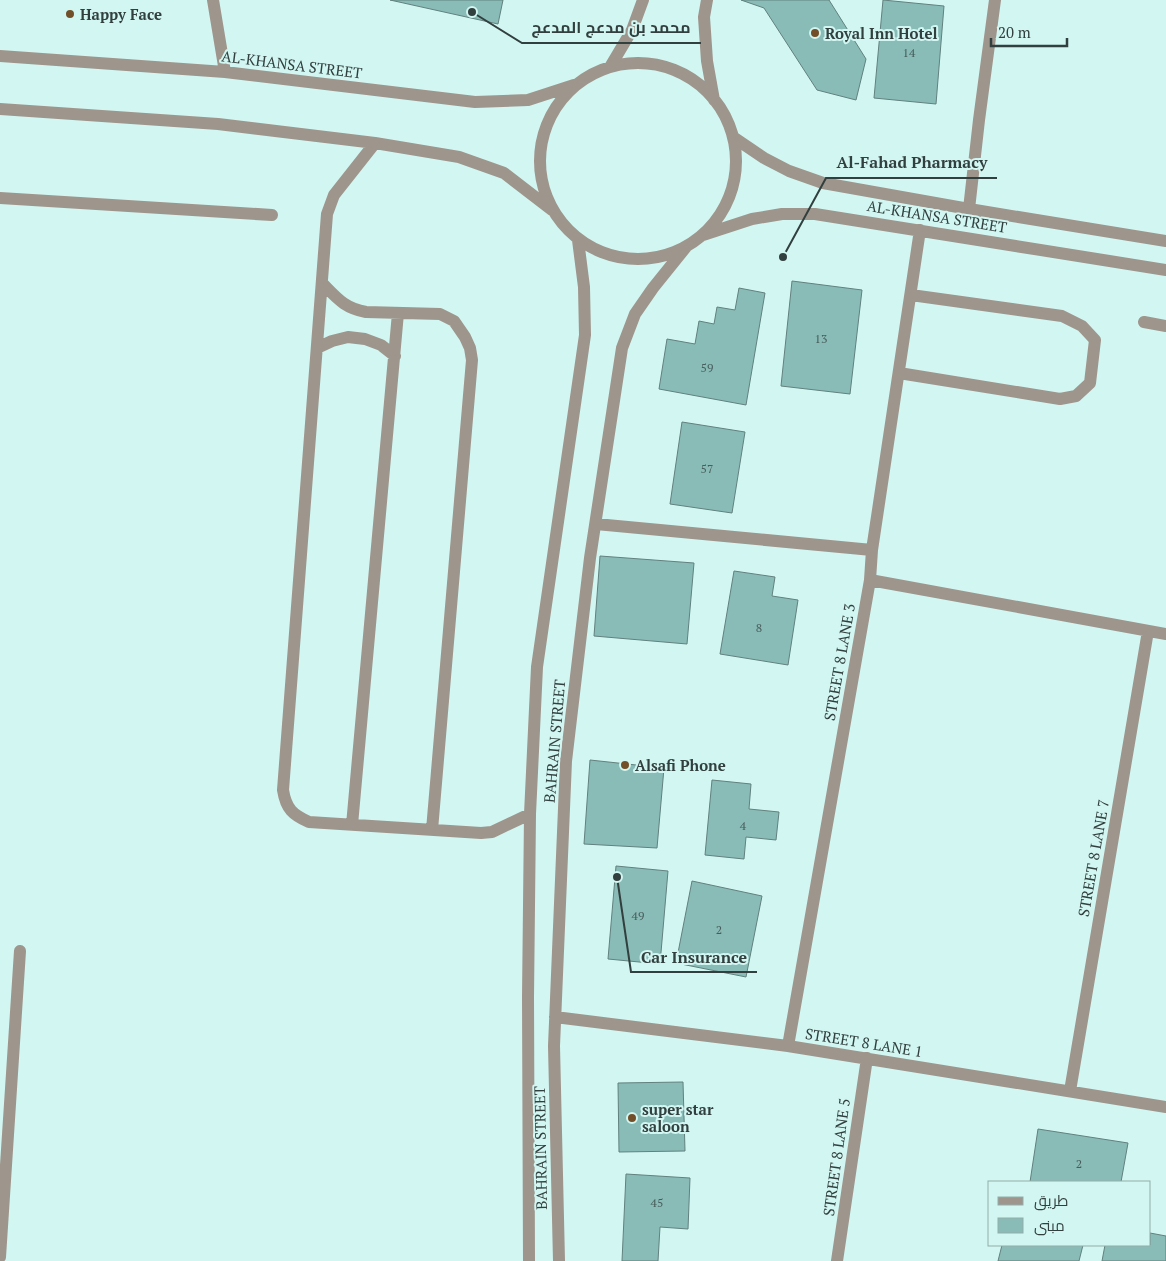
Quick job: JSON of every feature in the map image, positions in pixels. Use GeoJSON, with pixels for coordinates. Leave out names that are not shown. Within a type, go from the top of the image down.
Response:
{"type":"FeatureCollection","features":[{"type":"Feature","properties":{"kind":"street"},"geometry":{"type":"LineString","coordinates":[[213,0],[225,72]]}},
{"type":"Feature","properties":{"kind":"street"},"geometry":{"type":"LineString","coordinates":[[610,67],[632,30],[643,0]]}},
{"type":"Feature","properties":{"kind":"street"},"geometry":{"type":"LineString","coordinates":[[708,0],[704,17],[707,61],[714,100]]}},
{"type":"Feature","properties":{"kind":"street"},"geometry":{"type":"LineString","coordinates":[[969,209],[995,0]]}},
{"type":"Feature","properties":{"kind":"street","name":"AL-KHANSA STREET"},"geometry":{"type":"LineString","coordinates":[[0,56],[225,72],[475,102],[528,100],[576,84]]}},
{"type":"Feature","properties":{"kind":"street"},"geometry":{"type":"LineString","coordinates":[[638,63],[667,68],[692,80],[714,100],[726,118],[733,138],[736,164],[732,190],[721,215],[704,235],[686,247],[660,257],[631,260],[603,254],[578,240],[564,226],[553,210],[542,185],[539,157],[544,129],[557,104],[576,84],[592,74],[610,67],[638,63]]}},
{"type":"Feature","properties":{"kind":"street"},"geometry":{"type":"LineString","coordinates":[[0,108],[218,124],[375,143],[459,157],[504,173],[553,210]]}},
{"type":"Feature","properties":{"kind":"street","name":"AL-KHANSA STREET"},"geometry":{"type":"LineString","coordinates":[[733,138],[789,171],[823,183],[1166,241]]}},
{"type":"Feature","properties":{"kind":"street"},"geometry":{"type":"LineString","coordinates":[[375,143],[334,194],[327,214],[283,790],[285,801],[291,812],[309,822],[481,833],[492,832],[530,814]]}},
{"type":"Feature","properties":{"kind":"street"},"geometry":{"type":"LineString","coordinates":[[0,198],[272,215]]}},
{"type":"Feature","properties":{"kind":"street","name":"AL-KHANSA STREET"},"geometry":{"type":"LineString","coordinates":[[704,235],[752,219],[782,214],[815,214],[1166,270]]}},
{"type":"Feature","properties":{"kind":"street","name":"STREET 8 LANE 3"},"geometry":{"type":"LineString","coordinates":[[788,1046],[870,580],[872,550],[920,230]]}},
{"type":"Feature","properties":{"kind":"street","name":"BAHRAIN STREET"},"geometry":{"type":"LineString","coordinates":[[529,1261],[528,997],[530,814],[537,667],[585,335],[584,287],[578,240]]}},
{"type":"Feature","properties":{"kind":"street","name":"BAHRAIN STREET"},"geometry":{"type":"LineString","coordinates":[[559,1261],[554,1046],[566,761],[590,558],[622,348],[635,314],[686,247]]}},
{"type":"Feature","properties":{"kind":"street"},"geometry":{"type":"LineString","coordinates":[[322,283],[342,303],[354,310],[440,314],[454,321],[470,348],[472,360],[432,830]]}},
{"type":"Feature","properties":{"kind":"street"},"geometry":{"type":"LineString","coordinates":[[899,373],[1060,399],[1076,396],[1090,383],[1095,340],[1082,326],[1062,316],[910,295]]}},
{"type":"Feature","properties":{"kind":"street"},"geometry":{"type":"LineString","coordinates":[[352,825],[398,313]]}},
{"type":"Feature","properties":{"kind":"street"},"geometry":{"type":"LineString","coordinates":[[1144,322],[1166,326]]}},
{"type":"Feature","properties":{"kind":"street"},"geometry":{"type":"LineString","coordinates":[[317,348],[332,341],[348,337],[365,339],[381,345],[395,356]]}},
{"type":"Feature","properties":{"kind":"street"},"geometry":{"type":"LineString","coordinates":[[596,524],[872,550]]}},
{"type":"Feature","properties":{"kind":"street"},"geometry":{"type":"LineString","coordinates":[[870,580],[1166,634]]}},
{"type":"Feature","properties":{"kind":"street","name":"STREET 8 LANE 7"},"geometry":{"type":"LineString","coordinates":[[1070,1091],[1148,631]]}},
{"type":"Feature","properties":{"kind":"street"},"geometry":{"type":"LineString","coordinates":[[0,1257],[20,951]]}},
{"type":"Feature","properties":{"kind":"street","name":"STREET 8 LANE 1"},"geometry":{"type":"LineString","coordinates":[[555,1017],[788,1046],[1166,1107]]}},
{"type":"Feature","properties":{"kind":"street","name":"STREET 8 LANE 5"},"geometry":{"type":"LineString","coordinates":[[837,1261],[867,1058]]}},
{"type":"Feature","properties":{"kind":"building"},"geometry":{"type":"Polygon","coordinates":[[[390,0],[503,0],[498,24],[390,0]]]}},
{"type":"Feature","properties":{"kind":"building","name":"Royal Inn Hotel"},"geometry":{"type":"Polygon","coordinates":[[[741,0],[829,0],[866,59],[856,100],[817,90],[764,8],[741,0]]]}},
{"type":"Feature","properties":{"kind":"building"},"geometry":{"type":"Polygon","coordinates":[[[883,0],[944,6],[936,104],[874,98],[883,0]]]}},
{"type":"Feature","properties":{"kind":"building"},"geometry":{"type":"Polygon","coordinates":[[[792,281],[862,290],[850,394],[781,386],[792,281]]]}},
{"type":"Feature","properties":{"kind":"building"},"geometry":{"type":"Polygon","coordinates":[[[739,288],[765,293],[746,405],[659,389],[667,339],[695,344],[699,321],[714,324],[717,307],[735,310],[739,288]]]}},
{"type":"Feature","properties":{"kind":"building"},"geometry":{"type":"Polygon","coordinates":[[[682,422],[745,432],[732,513],[670,504],[682,422]]]}},
{"type":"Feature","properties":{"kind":"building"},"geometry":{"type":"Polygon","coordinates":[[[600,556],[694,563],[687,644],[594,636],[600,556]]]}},
{"type":"Feature","properties":{"kind":"building"},"geometry":{"type":"Polygon","coordinates":[[[734,571],[775,577],[772,596],[798,600],[788,665],[720,654],[734,571]]]}},
{"type":"Feature","properties":{"kind":"building"},"geometry":{"type":"Polygon","coordinates":[[[590,760],[664,768],[657,848],[584,844],[590,760]]]}},
{"type":"Feature","properties":{"kind":"building"},"geometry":{"type":"Polygon","coordinates":[[[712,780],[751,784],[749,809],[779,812],[776,840],[746,837],[744,859],[705,855],[712,780]]]}},
{"type":"Feature","properties":{"kind":"building"},"geometry":{"type":"Polygon","coordinates":[[[616,866],[668,871],[660,964],[608,959],[616,866]]]}},
{"type":"Feature","properties":{"kind":"building"},"geometry":{"type":"Polygon","coordinates":[[[692,881],[762,896],[746,977],[676,963],[692,881]]]}},
{"type":"Feature","properties":{"kind":"building"},"geometry":{"type":"Polygon","coordinates":[[[683,1082],[685,1151],[619,1152],[618,1083],[683,1082]]]}},
{"type":"Feature","properties":{"kind":"building"},"geometry":{"type":"Polygon","coordinates":[[[1038,1129],[1128,1143],[1121,1181],[1030,1181],[1038,1129]]]}},
{"type":"Feature","properties":{"kind":"building"},"geometry":{"type":"Polygon","coordinates":[[[626,1174],[690,1178],[688,1229],[660,1227],[658,1261],[622,1261],[626,1174]]]}},
{"type":"Feature","properties":{"kind":"building"},"geometry":{"type":"Polygon","coordinates":[[[1151,1233],[1166,1236],[1166,1261],[1102,1261],[1105,1246],[1151,1246],[1151,1233]]]}},
{"type":"Feature","properties":{"kind":"building"},"geometry":{"type":"Polygon","coordinates":[[[1002,1246],[1083,1246],[1079,1261],[998,1261],[1002,1246]]]}},
{"type":"Feature","properties":{"kind":"place","name":"محمد بن مدعج المدعج"},"geometry":{"type":"Point","coordinates":[472,12]}},
{"type":"Feature","properties":{"kind":"place","name":"Happy Face"},"geometry":{"type":"Point","coordinates":[70,14]}},
{"type":"Feature","properties":{"kind":"place","name":"Royal Inn Hotel"},"geometry":{"type":"Point","coordinates":[815,33]}},
{"type":"Feature","properties":{"kind":"place","name":"Al-Fahad Pharmacy"},"geometry":{"type":"Point","coordinates":[783,257]}},
{"type":"Feature","properties":{"kind":"place","name":"Alsafi Phone"},"geometry":{"type":"Point","coordinates":[625,765]}},
{"type":"Feature","properties":{"kind":"place","name":"Car Insurance"},"geometry":{"type":"Point","coordinates":[617,877]}},
{"type":"Feature","properties":{"kind":"place","name":"super star saloon"},"geometry":{"type":"Point","coordinates":[632,1118]}}]}
